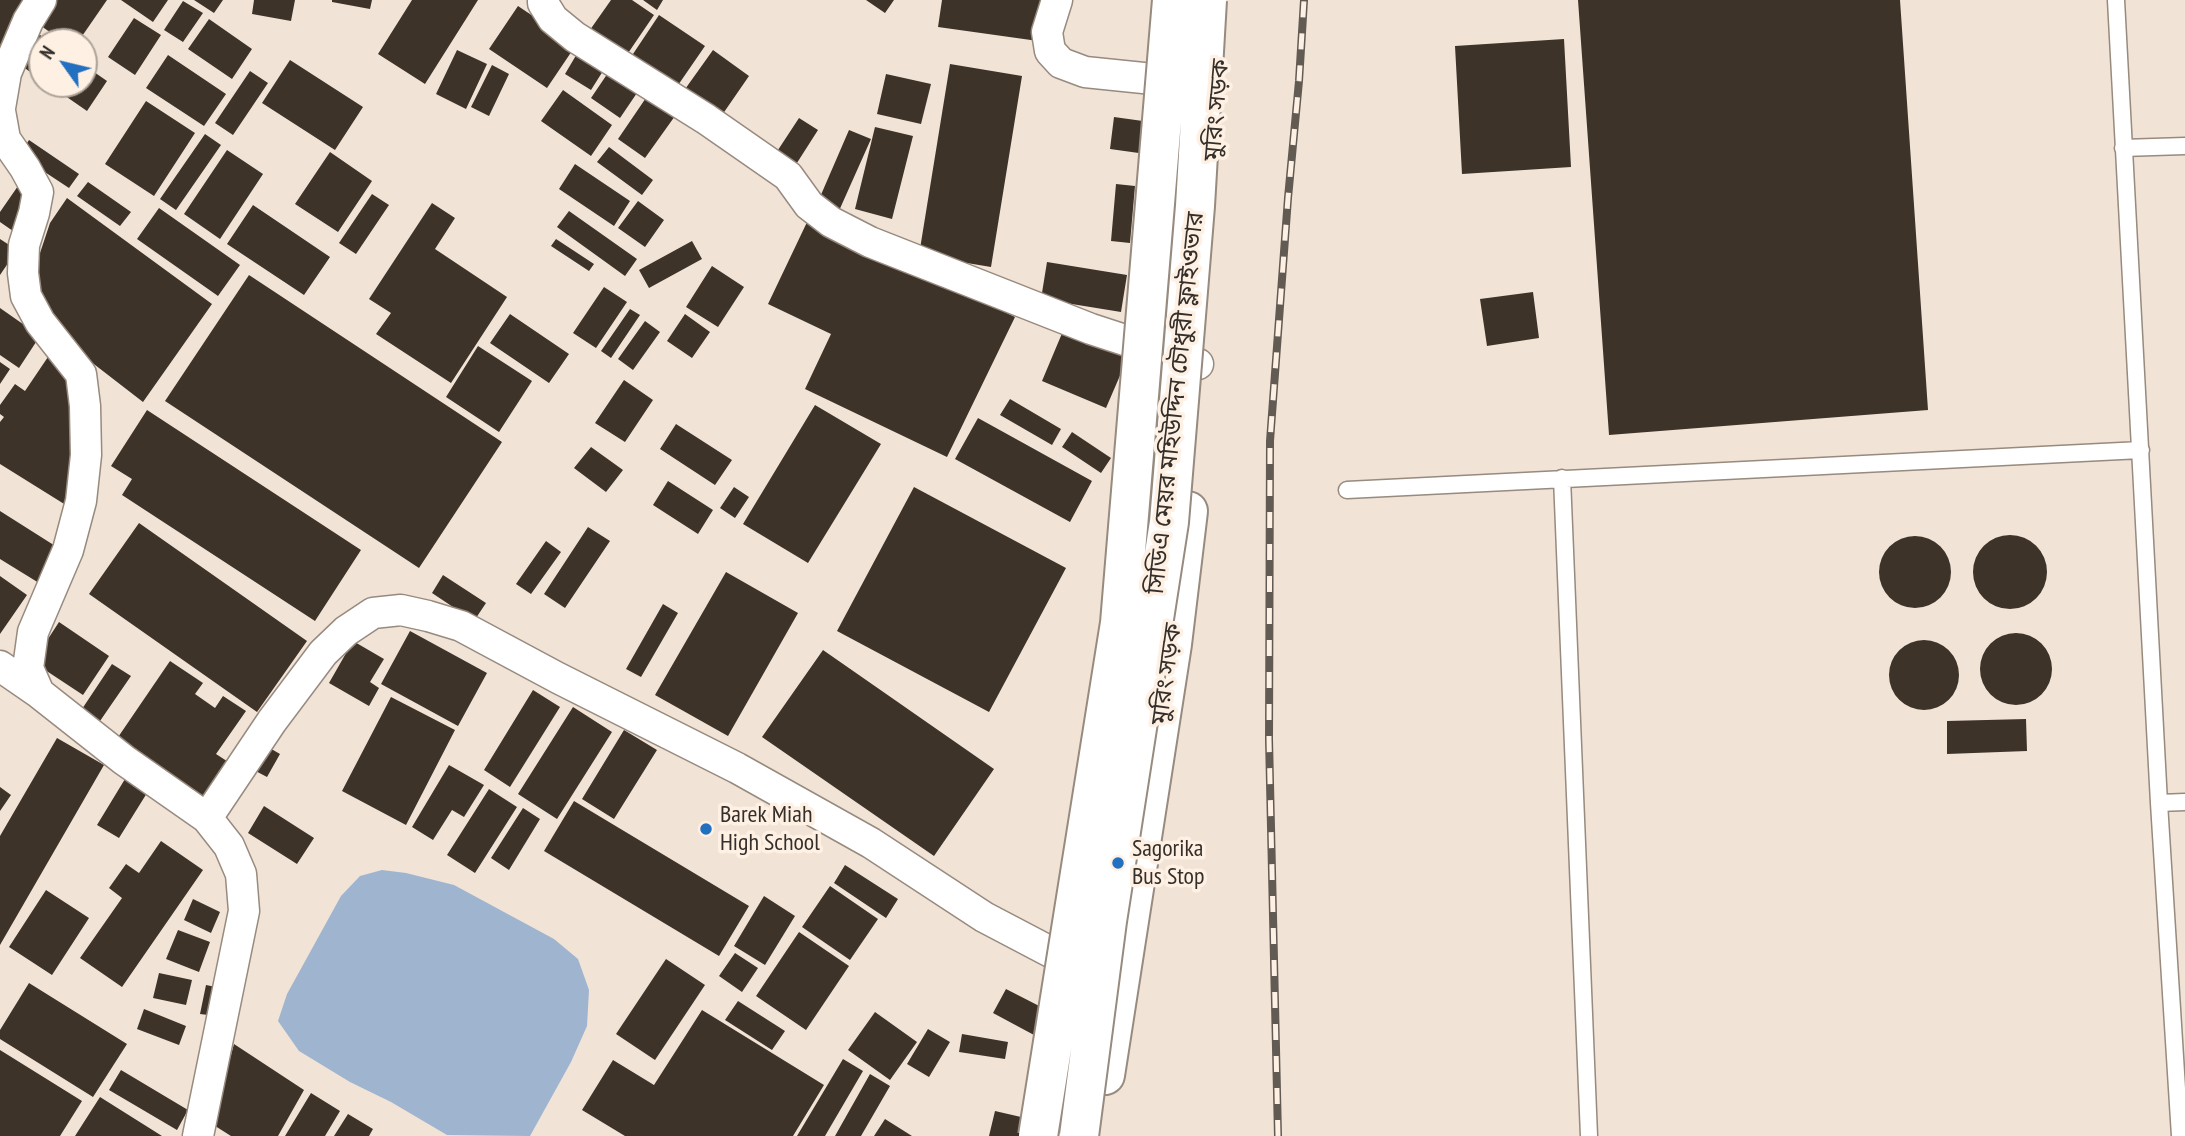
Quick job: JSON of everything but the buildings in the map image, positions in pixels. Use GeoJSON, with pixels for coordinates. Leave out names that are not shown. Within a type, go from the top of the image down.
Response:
{"type":"FeatureCollection","features":[{"type":"Feature","properties":{"kind":"highway"},"geometry":{"type":"LineString","coordinates":[[1038,1136],[1120,623],[1172,0]]}},
{"type":"Feature","properties":{"kind":"highway","name":"সিডিএ মেয়র মহিউদ্দিন চৌধুরী ফ্লাইওভার"},"geometry":{"type":"LineString","coordinates":[[1079,1136],[1107,922],[1170,522],[1195,206],[1207,0]]}},
{"type":"Feature","properties":{"kind":"highway","name":"মুরিং সড়ক"},"geometry":{"type":"LineString","coordinates":[[1097,1136],[1172,644],[1191,488],[1206,229],[1221,79],[1225,0]]}},
{"type":"Feature","properties":{"kind":"street"},"geometry":{"type":"LineString","coordinates":[[39,693],[28,668],[33,632],[68,550],[81,501],[86,456],[81,374],[40,322],[26,296],[23,274],[24,245],[38,192],[5,139],[0,110],[5,73],[28,21],[41,0]]}},
{"type":"Feature","properties":{"kind":"street"},"geometry":{"type":"LineString","coordinates":[[544,0],[543,3],[553,19],[575,37],[706,119],[788,176],[810,205],[831,222],[870,242],[1091,329],[1198,363]]}},
{"type":"Feature","properties":{"kind":"street"},"geometry":{"type":"LineString","coordinates":[[1057,0],[1047,32],[1050,51],[1061,63],[1085,72],[1153,79],[1221,79]]}},
{"type":"Feature","properties":{"kind":"street"},"geometry":{"type":"LineString","coordinates":[[207,818],[272,721],[323,653],[346,631],[373,612],[401,610],[461,626],[737,768],[871,843],[984,917],[1118,988]]}},
{"type":"Feature","properties":{"kind":"street"},"geometry":{"type":"LineString","coordinates":[[0,666],[124,760],[207,818],[229,846],[241,874],[244,911],[198,1136]]}},
{"type":"Feature","properties":{"kind":"lane"},"geometry":{"type":"LineString","coordinates":[[2116,0],[2159,803],[2180,1136]]}},
{"type":"Feature","properties":{"kind":"lane"},"geometry":{"type":"LineString","coordinates":[[2123,148],[2185,146]]}},
{"type":"Feature","properties":{"kind":"lane"},"geometry":{"type":"LineString","coordinates":[[1347,489],[2141,450]]}},
{"type":"Feature","properties":{"kind":"lane"},"geometry":{"type":"LineString","coordinates":[[1562,478],[1589,1136]]}},
{"type":"Feature","properties":{"kind":"lane"},"geometry":{"type":"LineString","coordinates":[[2159,803],[2185,802]]}},
{"type":"Feature","properties":{"kind":"water"},"geometry":{"type":"Polygon","coordinates":[[[382,870],[454,885],[554,939],[578,959],[589,990],[587,1026],[571,1062],[530,1136],[447,1135],[299,1051],[278,1021],[287,994],[341,896],[360,876],[382,870]]]}},
{"type":"Feature","properties":{"kind":"railway"},"geometry":{"type":"LineString","coordinates":[[1278,1136],[1269,739],[1270,441],[1304,0]]}},
{"type":"Feature","properties":{"kind":"place","name":"Barek Miah High School"},"geometry":{"type":"Point","coordinates":[706,829]}},
{"type":"Feature","properties":{"kind":"place","name":"Sagorika Bus Stop"},"geometry":{"type":"Point","coordinates":[1118,863]}}]}
